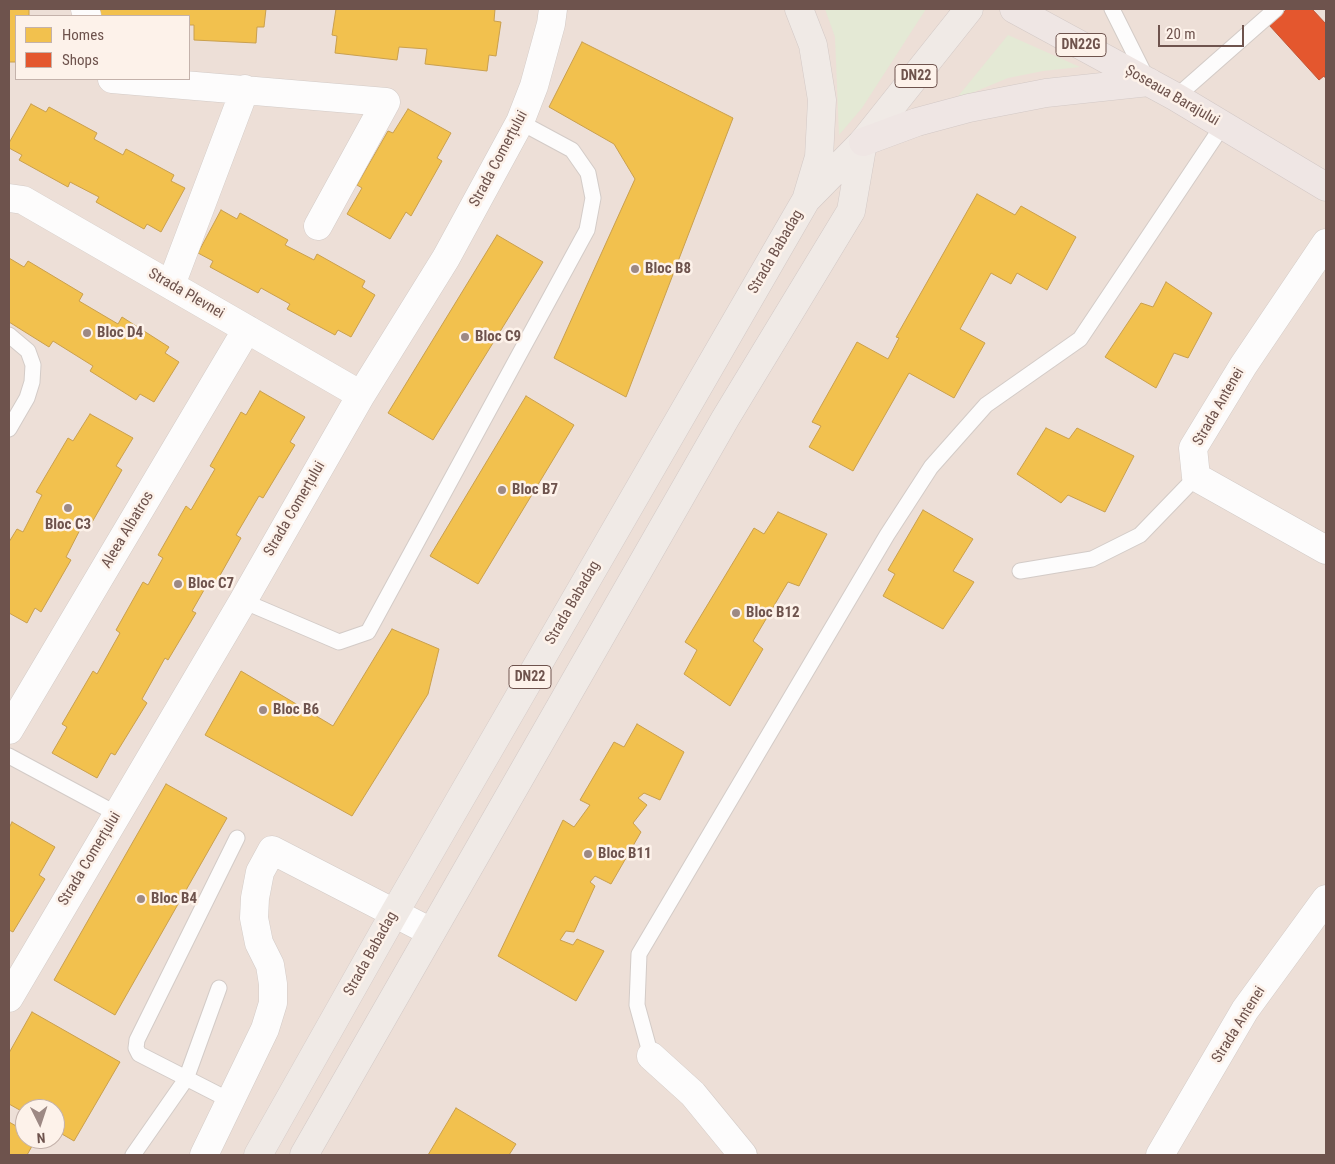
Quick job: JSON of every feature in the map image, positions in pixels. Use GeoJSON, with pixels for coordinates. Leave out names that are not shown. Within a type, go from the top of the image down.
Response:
{"type":"FeatureCollection","features":[{"type":"Feature","properties":{"kind":"highway","name":"Șoseaua Barajului"},"geometry":{"type":"LineString","coordinates":[[1014,9],[1176,97],[1326,187]]}},
{"type":"Feature","properties":{"kind":"highway"},"geometry":{"type":"LineString","coordinates":[[863,142],[917,122],[969,108],[1046,93],[1149,82]]}},
{"type":"Feature","properties":{"kind":"main road"},"geometry":{"type":"LineString","coordinates":[[799,9],[813,45],[822,100],[819,157],[806,200]]}},
{"type":"Feature","properties":{"kind":"main road","name":"Strada Babadag"},"geometry":{"type":"LineString","coordinates":[[258,1155],[395,912],[806,200],[863,142],[970,9]]}},
{"type":"Feature","properties":{"kind":"main road","name":"Strada Babadag"},"geometry":{"type":"LineString","coordinates":[[304,1155],[725,419],[851,211],[863,142]]}},
{"type":"Feature","properties":{"kind":"street","name":"Strada Comerțului"},"geometry":{"type":"LineString","coordinates":[[9,998],[243,601],[361,395],[446,258],[520,122],[534,86],[551,24],[553,9]]}},
{"type":"Feature","properties":{"kind":"street"},"geometry":{"type":"LineString","coordinates":[[125,80],[386,102],[318,226]]}},
{"type":"Feature","properties":{"kind":"street"},"geometry":{"type":"LineString","coordinates":[[171,285],[245,89]]}},
{"type":"Feature","properties":{"kind":"street","name":"Strada Plevnei"},"geometry":{"type":"LineString","coordinates":[[9,198],[23,200],[361,395]]}},
{"type":"Feature","properties":{"kind":"street","name":"Strada Antenei"},"geometry":{"type":"LineString","coordinates":[[1196,477],[1194,448],[1243,366],[1326,243]]}},
{"type":"Feature","properties":{"kind":"street","name":"Aleea Albatros"},"geometry":{"type":"LineString","coordinates":[[9,730],[248,329]]}},
{"type":"Feature","properties":{"kind":"street"},"geometry":{"type":"LineString","coordinates":[[1196,477],[1326,550]]}},
{"type":"Feature","properties":{"kind":"street"},"geometry":{"type":"LineString","coordinates":[[204,1155],[232,1101],[265,1029],[273,1004],[274,984],[270,965],[259,943],[254,918],[255,898],[260,872],[272,850],[431,932]]}},
{"type":"Feature","properties":{"kind":"street","name":"Strada Antenei"},"geometry":{"type":"LineString","coordinates":[[1160,1155],[1245,1010],[1326,899]]}},
{"type":"Feature","properties":{"kind":"street"},"geometry":{"type":"LineString","coordinates":[[651,1056],[693,1094],[743,1155]]}},
{"type":"Feature","properties":{"kind":"lane"},"geometry":{"type":"LineString","coordinates":[[1112,9],[1149,82]]}},
{"type":"Feature","properties":{"kind":"lane"},"geometry":{"type":"LineString","coordinates":[[1176,97],[1276,9]]}},
{"type":"Feature","properties":{"kind":"lane"},"geometry":{"type":"LineString","coordinates":[[243,601],[339,642],[368,632],[587,230],[593,198],[588,173],[572,150],[520,122]]}},
{"type":"Feature","properties":{"kind":"lane"},"geometry":{"type":"LineString","coordinates":[[651,1056],[637,1005],[639,954],[886,534],[931,467],[986,405],[1080,339],[1223,125]]}},
{"type":"Feature","properties":{"kind":"lane"},"geometry":{"type":"LineString","coordinates":[[9,335],[28,351],[33,364],[32,382],[27,398],[9,429]]}},
{"type":"Feature","properties":{"kind":"lane"},"geometry":{"type":"LineString","coordinates":[[1020,571],[1092,559],[1140,535],[1196,477]]}},
{"type":"Feature","properties":{"kind":"lane"},"geometry":{"type":"LineString","coordinates":[[9,756],[117,814]]}},
{"type":"Feature","properties":{"kind":"lane"},"geometry":{"type":"LineString","coordinates":[[232,1101],[139,1054],[136,1048],[137,1040],[237,838]]}},
{"type":"Feature","properties":{"kind":"lane"},"geometry":{"type":"LineString","coordinates":[[133,1155],[186,1078],[219,988]]}},
{"type":"Feature","properties":{"kind":"shaded area"},"geometry":{"type":"Polygon","coordinates":[[[9,9],[1326,9],[1326,1155],[9,1155],[9,9]]]}},
{"type":"Feature","properties":{"kind":"green space"},"geometry":{"type":"Polygon","coordinates":[[[825,9],[926,9],[862,108],[839,135],[835,37],[825,9]]]}},
{"type":"Feature","properties":{"kind":"green space"},"geometry":{"type":"Polygon","coordinates":[[[1008,35],[1080,67],[1043,71],[1008,78],[955,100],[1008,35]]]}},
{"type":"Feature","properties":{"kind":"building: Homes"},"geometry":{"type":"Polygon","coordinates":[[[9,9],[29,9],[29,15],[15,15],[15,62],[9,62],[9,9]]]}},
{"type":"Feature","properties":{"kind":"building: Homes"},"geometry":{"type":"Polygon","coordinates":[[[100,9],[266,9],[264,27],[257,27],[256,43],[194,40],[194,25],[190,25],[190,15],[99,15],[100,9]]]}},
{"type":"Feature","properties":{"kind":"building: Homes"},"geometry":{"type":"Polygon","coordinates":[[[336,9],[495,9],[494,21],[501,22],[496,56],[489,55],[487,71],[425,64],[427,49],[399,47],[397,60],[335,53],[337,36],[332,35],[336,9]]]}},
{"type":"Feature","properties":{"kind":"building: Homes","name":"Bloc B8"},"geometry":{"type":"Polygon","coordinates":[[[582,42],[733,118],[626,397],[554,358],[635,179],[614,144],[549,107],[582,42]]]}},
{"type":"Feature","properties":{"kind":"building: Homes"},"geometry":{"type":"Polygon","coordinates":[[[31,104],[46,112],[49,107],[97,133],[94,139],[123,155],[126,149],[174,175],[171,181],[185,188],[161,232],[147,224],[144,229],[96,202],[99,197],[70,182],[68,187],[19,160],[22,155],[9,148],[9,143],[31,104]]]}},
{"type":"Feature","properties":{"kind":"building: Homes"},"geometry":{"type":"Polygon","coordinates":[[[408,109],[451,133],[437,158],[442,161],[411,216],[406,212],[390,239],[347,214],[362,188],[357,185],[388,131],[393,133],[408,109]]]}},
{"type":"Feature","properties":{"kind":"building: Homes"},"geometry":{"type":"Polygon","coordinates":[[[977,194],[1015,215],[1021,206],[1076,237],[1047,290],[1017,273],[1011,284],[991,273],[960,329],[985,343],[954,398],[909,373],[853,471],[809,447],[821,426],[812,422],[857,342],[888,359],[899,338],[896,337],[977,194]]]}},
{"type":"Feature","properties":{"kind":"building: Homes"},"geometry":{"type":"Polygon","coordinates":[[[221,210],[237,219],[240,213],[288,240],[285,245],[314,260],[317,254],[365,281],[362,287],[375,295],[351,337],[338,330],[335,335],[287,309],[290,304],[261,288],[258,293],[210,267],[213,261],[198,253],[221,210]]]}},
{"type":"Feature","properties":{"kind":"building: Homes","name":"Bloc C9"},"geometry":{"type":"Polygon","coordinates":[[[497,235],[543,262],[433,440],[388,413],[497,235]]]}},
{"type":"Feature","properties":{"kind":"building: Homes","name":"Bloc D4"},"geometry":{"type":"Polygon","coordinates":[[[9,258],[24,267],[28,261],[83,294],[79,301],[118,324],[122,317],[169,347],[165,353],[179,362],[154,402],[140,394],[136,400],[90,371],[93,366],[53,341],[49,347],[9,322],[9,258]]]}},
{"type":"Feature","properties":{"kind":"building: Homes"},"geometry":{"type":"Polygon","coordinates":[[[1166,282],[1212,313],[1188,358],[1174,353],[1156,388],[1105,357],[1141,303],[1153,307],[1166,282]]]}},
{"type":"Feature","properties":{"kind":"building: Homes","name":"Bloc C7"},"geometry":{"type":"Polygon","coordinates":[[[260,391],[305,417],[290,442],[295,445],[263,498],[259,496],[236,535],[241,538],[214,586],[208,583],[192,611],[196,613],[168,660],[165,658],[142,699],[147,703],[115,755],[111,753],[97,778],[52,753],[67,727],[62,724],[93,671],[97,674],[120,633],[116,630],[143,582],[148,585],[163,558],[158,555],[186,506],[191,510],[215,469],[210,466],[241,412],[246,415],[260,391]]]}},
{"type":"Feature","properties":{"kind":"building: Homes","name":"Bloc B7"},"geometry":{"type":"Polygon","coordinates":[[[526,396],[574,425],[478,584],[430,556],[526,396]]]}},
{"type":"Feature","properties":{"kind":"building: Homes","name":"Bloc C3"},"geometry":{"type":"Polygon","coordinates":[[[90,414],[133,438],[116,466],[122,470],[91,524],[85,520],[66,557],[71,560],[41,612],[35,608],[27,623],[9,613],[9,542],[17,529],[23,532],[42,495],[36,492],[68,438],[73,441],[90,414]]]}},
{"type":"Feature","properties":{"kind":"building: Homes"},"geometry":{"type":"Polygon","coordinates":[[[1046,428],[1069,439],[1077,428],[1134,456],[1105,512],[1068,495],[1061,503],[1017,474],[1046,428]]]}},
{"type":"Feature","properties":{"kind":"building: Homes"},"geometry":{"type":"Polygon","coordinates":[[[923,510],[973,539],[953,571],[974,582],[943,629],[883,596],[895,574],[888,570],[923,510]]]}},
{"type":"Feature","properties":{"kind":"building: Homes","name":"Bloc B12"},"geometry":{"type":"Polygon","coordinates":[[[778,512],[827,534],[799,586],[788,582],[753,641],[763,649],[730,706],[684,674],[697,650],[685,642],[754,528],[764,534],[778,512]]]}},
{"type":"Feature","properties":{"kind":"building: Homes","name":"Bloc B6"},"geometry":{"type":"Polygon","coordinates":[[[392,629],[439,649],[428,694],[352,816],[205,735],[241,671],[333,726],[392,629]]]}},
{"type":"Feature","properties":{"kind":"building: Homes","name":"Bloc B11"},"geometry":{"type":"Polygon","coordinates":[[[637,724],[684,752],[660,800],[644,793],[638,798],[647,805],[633,823],[641,832],[611,884],[595,876],[590,882],[595,886],[574,932],[566,931],[560,940],[573,945],[577,939],[604,951],[576,1001],[498,956],[563,820],[574,827],[590,805],[580,800],[614,742],[624,747],[637,724]]]}},
{"type":"Feature","properties":{"kind":"building: Homes","name":"Bloc B4"},"geometry":{"type":"Polygon","coordinates":[[[166,784],[227,818],[115,1015],[54,980],[166,784]]]}},
{"type":"Feature","properties":{"kind":"building: Homes"},"geometry":{"type":"Polygon","coordinates":[[[12,822],[55,847],[39,875],[45,879],[13,932],[9,930],[9,828],[12,822]]]}},
{"type":"Feature","properties":{"kind":"building: Homes"},"geometry":{"type":"Polygon","coordinates":[[[32,1012],[120,1062],[74,1141],[65,1136],[65,1099],[15,1099],[15,1107],[9,1104],[9,1053],[32,1012]]]}},
{"type":"Feature","properties":{"kind":"building: Homes"},"geometry":{"type":"Polygon","coordinates":[[[456,1108],[516,1144],[509,1155],[428,1155],[456,1108]]]}},
{"type":"Feature","properties":{"kind":"building: Homes"},"geometry":{"type":"Polygon","coordinates":[[[9,1122],[15,1125],[15,1149],[30,1149],[27,1155],[9,1155],[9,1122]]]}},
{"type":"Feature","properties":{"kind":"building: Shops"},"geometry":{"type":"Polygon","coordinates":[[[1287,9],[1312,9],[1326,24],[1326,79],[1324,76],[1319,80],[1269,25],[1287,9]]]}},
{"type":"Feature","properties":{"kind":"place","name":"Bloc B8"},"geometry":{"type":"Point","coordinates":[635,269]}},
{"type":"Feature","properties":{"kind":"place","name":"Bloc D4"},"geometry":{"type":"Point","coordinates":[87,333]}},
{"type":"Feature","properties":{"kind":"place","name":"Bloc C9"},"geometry":{"type":"Point","coordinates":[465,337]}},
{"type":"Feature","properties":{"kind":"place","name":"Bloc B7"},"geometry":{"type":"Point","coordinates":[502,490]}},
{"type":"Feature","properties":{"kind":"place","name":"Bloc C3"},"geometry":{"type":"Point","coordinates":[68,508]}},
{"type":"Feature","properties":{"kind":"place","name":"Bloc C7"},"geometry":{"type":"Point","coordinates":[178,584]}},
{"type":"Feature","properties":{"kind":"place","name":"Bloc B12"},"geometry":{"type":"Point","coordinates":[736,613]}},
{"type":"Feature","properties":{"kind":"place","name":"Bloc B6"},"geometry":{"type":"Point","coordinates":[263,710]}},
{"type":"Feature","properties":{"kind":"place","name":"Bloc B11"},"geometry":{"type":"Point","coordinates":[588,854]}},
{"type":"Feature","properties":{"kind":"place","name":"Bloc B4"},"geometry":{"type":"Point","coordinates":[141,899]}}]}
